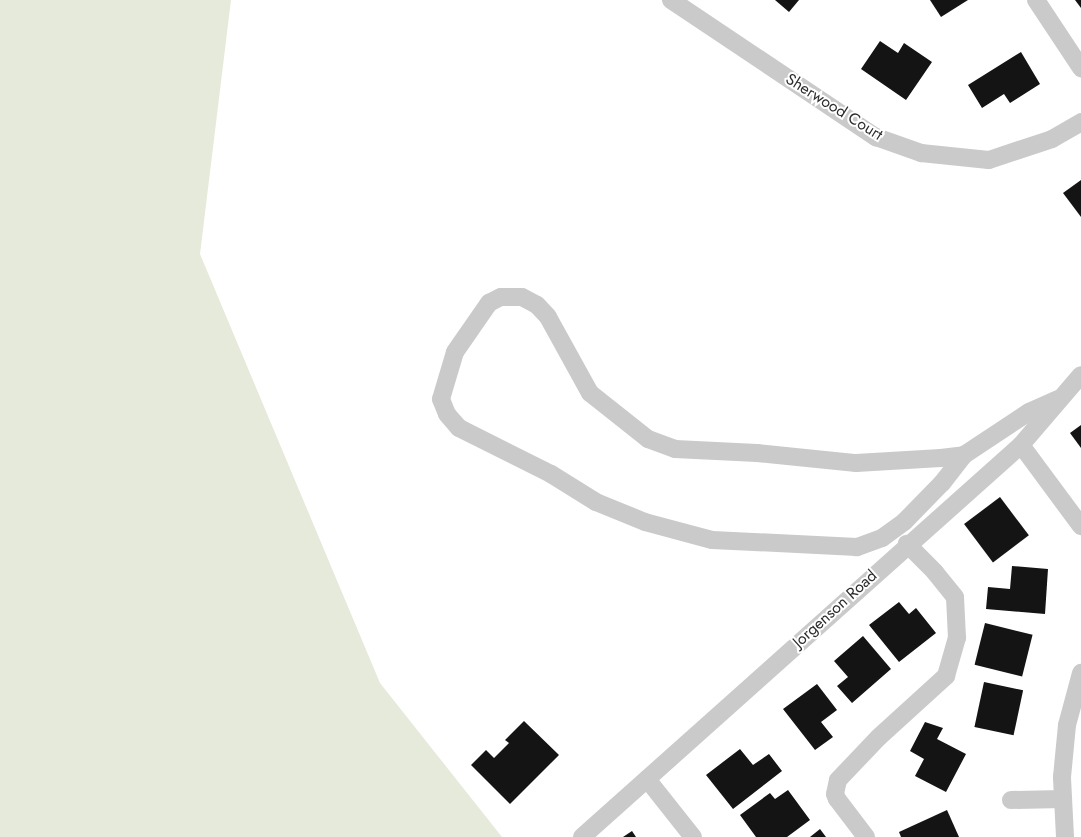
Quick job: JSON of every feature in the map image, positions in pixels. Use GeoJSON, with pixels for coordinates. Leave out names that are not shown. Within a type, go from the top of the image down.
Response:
{"type":"FeatureCollection","features":[{"type":"Feature","properties":{"kind":"street","name":"Sherwood Court"},"geometry":{"type":"LineString","coordinates":[[671,0],[876,137],[920,153],[989,160],[1052,139],[1081,122]]}},
{"type":"Feature","properties":{"kind":"street"},"geometry":{"type":"LineString","coordinates":[[1036,0],[1081,68]]}},
{"type":"Feature","properties":{"kind":"street"},"geometry":{"type":"LineString","coordinates":[[964,455],[856,462],[757,453],[675,449],[648,439],[590,393],[548,317],[537,305],[522,297],[501,297],[488,303],[455,352],[441,399],[447,414],[459,428],[551,474],[596,502],[645,522],[712,540],[857,547],[882,538],[904,522],[942,483],[964,455],[1029,412],[1058,399]]}},
{"type":"Feature","properties":{"kind":"street","name":"Jorgenson Road"},"geometry":{"type":"LineString","coordinates":[[582,837],[908,544],[1021,445],[1058,399],[1081,375]]}},
{"type":"Feature","properties":{"kind":"street"},"geometry":{"type":"LineString","coordinates":[[1021,445],[1081,526]]}},
{"type":"Feature","properties":{"kind":"street"},"geometry":{"type":"LineString","coordinates":[[866,837],[837,799],[835,794],[838,780],[879,737],[946,676],[957,638],[955,597],[935,572],[908,544]]}},
{"type":"Feature","properties":{"kind":"street"},"geometry":{"type":"LineString","coordinates":[[1065,837],[1062,777],[1067,725],[1081,673]]}},
{"type":"Feature","properties":{"kind":"street"},"geometry":{"type":"LineString","coordinates":[[647,779],[693,837]]}},
{"type":"Feature","properties":{"kind":"street"},"geometry":{"type":"LineString","coordinates":[[1011,800],[1063,799]]}},
{"type":"Feature","properties":{"kind":"green space"},"geometry":{"type":"Polygon","coordinates":[[[0,0],[231,0],[200,254],[380,683],[502,837],[0,837],[0,0]]]}},
{"type":"Feature","properties":{"kind":"building"},"geometry":{"type":"Polygon","coordinates":[[[775,0],[799,0],[789,12],[775,0]]]}},
{"type":"Feature","properties":{"kind":"building"},"geometry":{"type":"Polygon","coordinates":[[[930,0],[968,0],[941,17],[930,0]]]}},
{"type":"Feature","properties":{"kind":"building"},"geometry":{"type":"Polygon","coordinates":[[[1075,0],[1081,0],[1081,8],[1075,0]]]}},
{"type":"Feature","properties":{"kind":"building"},"geometry":{"type":"Polygon","coordinates":[[[880,41],[898,53],[904,43],[932,62],[906,100],[861,69],[880,41]]]}},
{"type":"Feature","properties":{"kind":"building"},"geometry":{"type":"Polygon","coordinates":[[[1021,52],[1040,84],[1010,103],[1004,94],[982,108],[968,85],[1021,52]]]}},
{"type":"Feature","properties":{"kind":"building"},"geometry":{"type":"Polygon","coordinates":[[[1081,180],[1081,217],[1063,193],[1081,180]]]}},
{"type":"Feature","properties":{"kind":"building"},"geometry":{"type":"Polygon","coordinates":[[[1081,425],[1081,448],[1070,433],[1081,425]]]}},
{"type":"Feature","properties":{"kind":"building"},"geometry":{"type":"Polygon","coordinates":[[[1000,497],[1029,535],[993,562],[964,524],[1000,497]]]}},
{"type":"Feature","properties":{"kind":"building"},"geometry":{"type":"Polygon","coordinates":[[[1012,566],[1048,569],[1045,614],[986,609],[988,587],[1010,589],[1012,566]]]}},
{"type":"Feature","properties":{"kind":"building"},"geometry":{"type":"Polygon","coordinates":[[[899,602],[909,614],[916,608],[936,633],[899,662],[869,625],[899,602]]]}},
{"type":"Feature","properties":{"kind":"building"},"geometry":{"type":"Polygon","coordinates":[[[985,623],[1033,635],[1022,677],[975,665],[985,623]]]}},
{"type":"Feature","properties":{"kind":"building"},"geometry":{"type":"Polygon","coordinates":[[[863,636],[891,669],[852,703],[837,686],[848,677],[834,661],[863,636]]]}},
{"type":"Feature","properties":{"kind":"building"},"geometry":{"type":"Polygon","coordinates":[[[984,682],[1023,690],[1014,735],[974,727],[984,682]]]}},
{"type":"Feature","properties":{"kind":"building"},"geometry":{"type":"Polygon","coordinates":[[[817,684],[837,710],[821,722],[833,737],[815,750],[783,709],[817,684]]]}},
{"type":"Feature","properties":{"kind":"building"},"geometry":{"type":"Polygon","coordinates":[[[524,721],[559,755],[510,804],[471,765],[486,750],[494,758],[509,743],[505,740],[524,721]]]}},
{"type":"Feature","properties":{"kind":"building"},"geometry":{"type":"Polygon","coordinates":[[[925,722],[943,728],[937,739],[966,754],[946,792],[915,776],[924,759],[910,751],[925,722]]]}},
{"type":"Feature","properties":{"kind":"building"},"geometry":{"type":"Polygon","coordinates":[[[740,749],[753,765],[769,754],[782,771],[733,809],[706,775],[740,749]]]}},
{"type":"Feature","properties":{"kind":"building"},"geometry":{"type":"Polygon","coordinates":[[[788,790],[810,820],[787,837],[756,837],[740,815],[770,793],[775,799],[788,790]]]}},
{"type":"Feature","properties":{"kind":"building"},"geometry":{"type":"Polygon","coordinates":[[[947,810],[959,837],[901,837],[899,832],[947,810]]]}},
{"type":"Feature","properties":{"kind":"building"},"geometry":{"type":"Polygon","coordinates":[[[820,829],[826,837],[810,837],[820,829]]]}},
{"type":"Feature","properties":{"kind":"building"},"geometry":{"type":"Polygon","coordinates":[[[632,831],[636,837],[623,837],[632,831]]]}}]}
